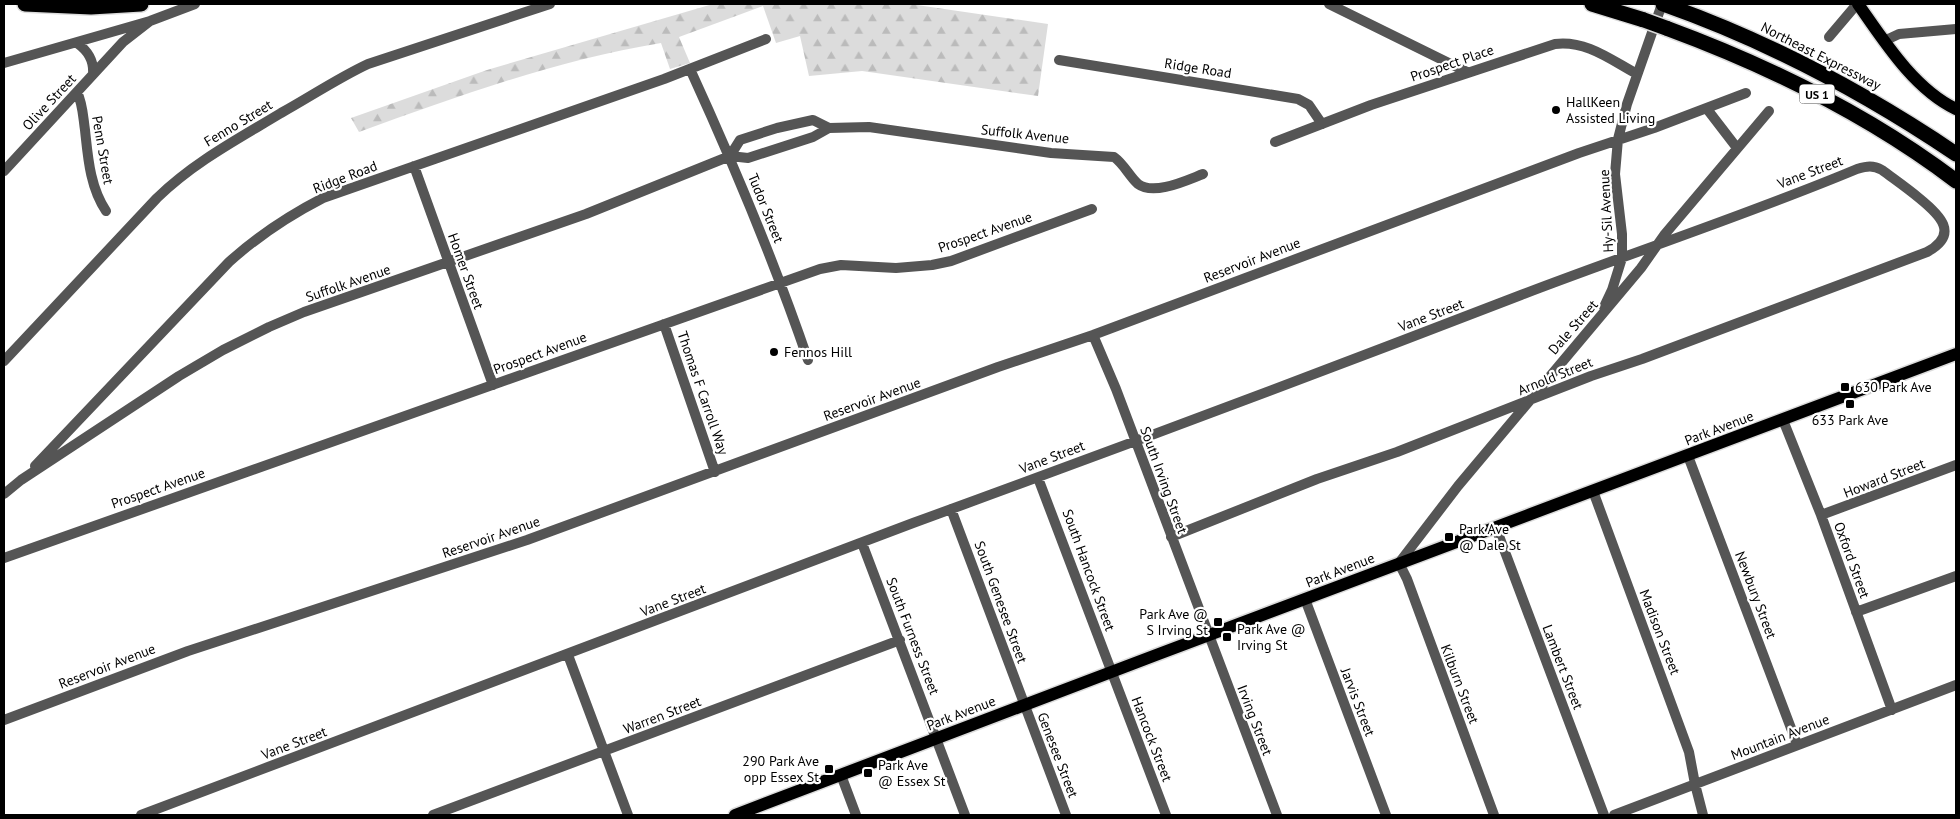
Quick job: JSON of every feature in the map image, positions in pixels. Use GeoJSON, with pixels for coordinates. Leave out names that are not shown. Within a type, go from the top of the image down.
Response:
{"type":"FeatureCollection","features":[{"type":"Feature","properties":{"kind":"highway"},"geometry":{"type":"LineString","coordinates":[[25,4],[91,7],[141,4]]}},
{"type":"Feature","properties":{"kind":"highway","name":"US 1"},"geometry":{"type":"LineString","coordinates":[[1592,4],[1644,20],[1740,57],[1802,87],[1885,133],[1956,180]]}},
{"type":"Feature","properties":{"kind":"highway","name":"Northeast Expressway"},"geometry":{"type":"LineString","coordinates":[[1666,5],[1745,36],[1815,69],[1869,98],[1956,154]]}},
{"type":"Feature","properties":{"kind":"main road"},"geometry":{"type":"LineString","coordinates":[[1858,4],[1903,65],[1926,88],[1956,110]]}},
{"type":"Feature","properties":{"kind":"main road","name":"Park Avenue"},"geometry":{"type":"LineString","coordinates":[[736,815],[1956,354]]}},
{"type":"Feature","properties":{"kind":"street"},"geometry":{"type":"LineString","coordinates":[[4,63],[150,21],[195,4]]}},
{"type":"Feature","properties":{"kind":"street","name":"Fenno Street"},"geometry":{"type":"LineString","coordinates":[[4,361],[158,198],[179,178],[208,156],[368,64],[550,4]]}},
{"type":"Feature","properties":{"kind":"street"},"geometry":{"type":"LineString","coordinates":[[1329,4],[1467,72]]}},
{"type":"Feature","properties":{"kind":"street"},"geometry":{"type":"LineString","coordinates":[[1829,37],[1858,4]]}},
{"type":"Feature","properties":{"kind":"street","name":"Hy-Sil Avenue"},"geometry":{"type":"LineString","coordinates":[[1592,326],[1612,290],[1622,258],[1622,234],[1616,174],[1618,139],[1637,74],[1666,5]]}},
{"type":"Feature","properties":{"kind":"street","name":"Olive Street"},"geometry":{"type":"LineString","coordinates":[[4,171],[119,46],[150,21]]}},
{"type":"Feature","properties":{"kind":"street"},"geometry":{"type":"LineString","coordinates":[[1884,41],[1899,34],[1956,30]]}},
{"type":"Feature","properties":{"kind":"street","name":"Ridge Road"},"geometry":{"type":"LineString","coordinates":[[21,480],[228,262],[256,238],[292,214],[323,198],[690,69],[766,40]]}},
{"type":"Feature","properties":{"kind":"street","name":"Olive Street"},"geometry":{"type":"LineString","coordinates":[[77,43],[84,48],[90,57],[93,74]]}},
{"type":"Feature","properties":{"kind":"street","name":"Prospect Place"},"geometry":{"type":"LineString","coordinates":[[1276,142],[1538,48],[1567,43],[1591,49],[1637,74]]}},
{"type":"Feature","properties":{"kind":"street","name":"Ridge Road"},"geometry":{"type":"LineString","coordinates":[[1059,60],[1294,98],[1309,104],[1322,124]]}},
{"type":"Feature","properties":{"kind":"street","name":"Tudor Street"},"geometry":{"type":"LineString","coordinates":[[690,69],[730,156],[781,283],[808,360]]}},
{"type":"Feature","properties":{"kind":"street","name":"Penn Street"},"geometry":{"type":"LineString","coordinates":[[76,92],[82,110],[92,178],[98,197],[106,211]]}},
{"type":"Feature","properties":{"kind":"street","name":"Reservoir Avenue"},"geometry":{"type":"LineString","coordinates":[[4,720],[160,660],[517,543],[715,472],[1618,139],[1707,109],[1746,93]]}},
{"type":"Feature","properties":{"kind":"street"},"geometry":{"type":"LineString","coordinates":[[1707,109],[1737,148]]}},
{"type":"Feature","properties":{"kind":"street","name":"Dale Street"},"geometry":{"type":"LineString","coordinates":[[1399,563],[1458,486],[1641,268],[1690,203],[1769,111]]}},
{"type":"Feature","properties":{"kind":"street","name":"Suffolk Avenue"},"geometry":{"type":"LineString","coordinates":[[730,156],[740,140],[776,128],[813,120],[829,128]]}},
{"type":"Feature","properties":{"kind":"street","name":"Suffolk Avenue"},"geometry":{"type":"LineString","coordinates":[[4,494],[21,480],[179,376],[223,350],[304,312],[586,214],[730,156],[748,158],[813,137],[829,128],[868,127],[1051,153],[1114,156],[1122,162],[1138,184],[1146,188],[1173,185],[1204,174]]}},
{"type":"Feature","properties":{"kind":"street","name":"Vane Street"},"geometry":{"type":"LineString","coordinates":[[141,815],[1868,165],[1882,170],[1939,215],[1944,221],[1945,237]]}},
{"type":"Feature","properties":{"kind":"street","name":"Homer Street"},"geometry":{"type":"LineString","coordinates":[[414,166],[492,385]]}},
{"type":"Feature","properties":{"kind":"street","name":"Prospect Avenue"},"geometry":{"type":"LineString","coordinates":[[4,558],[820,268],[841,264],[896,268],[951,261],[1092,210]]}},
{"type":"Feature","properties":{"kind":"street","name":"Arnold Street"},"geometry":{"type":"LineString","coordinates":[[1171,537],[1317,480],[1528,402],[1591,376],[1642,359],[1927,252],[1941,244],[1945,237]]}},
{"type":"Feature","properties":{"kind":"street","name":"Thomas F Carroll Way"},"geometry":{"type":"LineString","coordinates":[[664,324],[715,472]]}},
{"type":"Feature","properties":{"kind":"street","name":"South Irving Street"},"geometry":{"type":"LineString","coordinates":[[1093,334],[1209,635]]}},
{"type":"Feature","properties":{"kind":"street","name":"Oxford Street"},"geometry":{"type":"LineString","coordinates":[[1783,420],[1821,515],[1892,710]]}},
{"type":"Feature","properties":{"kind":"street","name":"Newbury Street"},"geometry":{"type":"LineString","coordinates":[[1688,456],[1797,744]]}},
{"type":"Feature","properties":{"kind":"street","name":"Howard Street"},"geometry":{"type":"LineString","coordinates":[[1821,515],[1956,465]]}},
{"type":"Feature","properties":{"kind":"street","name":"South Hancock Street"},"geometry":{"type":"LineString","coordinates":[[1038,478],[1113,672]]}},
{"type":"Feature","properties":{"kind":"street","name":"Madison Street"},"geometry":{"type":"LineString","coordinates":[[1593,491],[1689,752],[1703,815]]}},
{"type":"Feature","properties":{"kind":"street","name":"South Genesee Street"},"geometry":{"type":"LineString","coordinates":[[950,509],[969,555],[1024,705]]}},
{"type":"Feature","properties":{"kind":"street","name":"Lambert Street"},"geometry":{"type":"LineString","coordinates":[[1496,528],[1604,815]]}},
{"type":"Feature","properties":{"kind":"street","name":"South Furness Street"},"geometry":{"type":"LineString","coordinates":[[862,543],[965,815]]}},
{"type":"Feature","properties":{"kind":"street","name":"Kilburn Street"},"geometry":{"type":"LineString","coordinates":[[1399,563],[1407,579],[1494,815]]}},
{"type":"Feature","properties":{"kind":"street"},"geometry":{"type":"LineString","coordinates":[[1856,612],[1956,576]]}},
{"type":"Feature","properties":{"kind":"street","name":"Jarvis Street"},"geometry":{"type":"LineString","coordinates":[[1305,599],[1386,815]]}},
{"type":"Feature","properties":{"kind":"street","name":"Irving Street"},"geometry":{"type":"LineString","coordinates":[[1209,635],[1277,815]]}},
{"type":"Feature","properties":{"kind":"street","name":"Warren Street"},"geometry":{"type":"LineString","coordinates":[[433,815],[900,640]]}},
{"type":"Feature","properties":{"kind":"street"},"geometry":{"type":"LineString","coordinates":[[568,655],[628,815]]}},
{"type":"Feature","properties":{"kind":"street","name":"Hancock Street"},"geometry":{"type":"LineString","coordinates":[[1113,672],[1166,815]]}},
{"type":"Feature","properties":{"kind":"street","name":"Mountain Avenue"},"geometry":{"type":"LineString","coordinates":[[1614,815],[1956,685]]}},
{"type":"Feature","properties":{"kind":"street","name":"Genesee Street"},"geometry":{"type":"LineString","coordinates":[[1024,705],[1066,815]]}},
{"type":"Feature","properties":{"kind":"street"},"geometry":{"type":"LineString","coordinates":[[841,775],[856,815]]}},
{"type":"Feature","properties":{"kind":"green space"},"geometry":{"type":"Polygon","coordinates":[[[713,4],[910,4],[1048,24],[1038,96],[862,71],[809,76],[800,36],[776,43],[763,6],[679,37],[690,63],[670,69],[661,43],[584,59],[508,80],[359,132],[351,118],[487,70],[713,4]]]}},
{"type":"Feature","properties":{"kind":"place","name":"HallKeen Assisted Living"},"geometry":{"type":"Point","coordinates":[1556,110]}},
{"type":"Feature","properties":{"kind":"place","name":"Fennos Hill"},"geometry":{"type":"Point","coordinates":[774,352]}},
{"type":"Feature","properties":{"kind":"place","name":"630 Park Ave"},"geometry":{"type":"Point","coordinates":[1845,387]}},
{"type":"Feature","properties":{"kind":"place","name":"633 Park Ave"},"geometry":{"type":"Point","coordinates":[1850,404]}},
{"type":"Feature","properties":{"kind":"place","name":"Park Ave @ Dale St"},"geometry":{"type":"Point","coordinates":[1449,537]}},
{"type":"Feature","properties":{"kind":"place","name":"Park Ave @ S Irving St"},"geometry":{"type":"Point","coordinates":[1218,622]}},
{"type":"Feature","properties":{"kind":"place","name":"Park Ave @ Irving St"},"geometry":{"type":"Point","coordinates":[1227,637]}},
{"type":"Feature","properties":{"kind":"place","name":"290 Park Ave opp Essex St"},"geometry":{"type":"Point","coordinates":[829,769]}},
{"type":"Feature","properties":{"kind":"place","name":"Park Ave @ Essex St"},"geometry":{"type":"Point","coordinates":[868,773]}}]}
